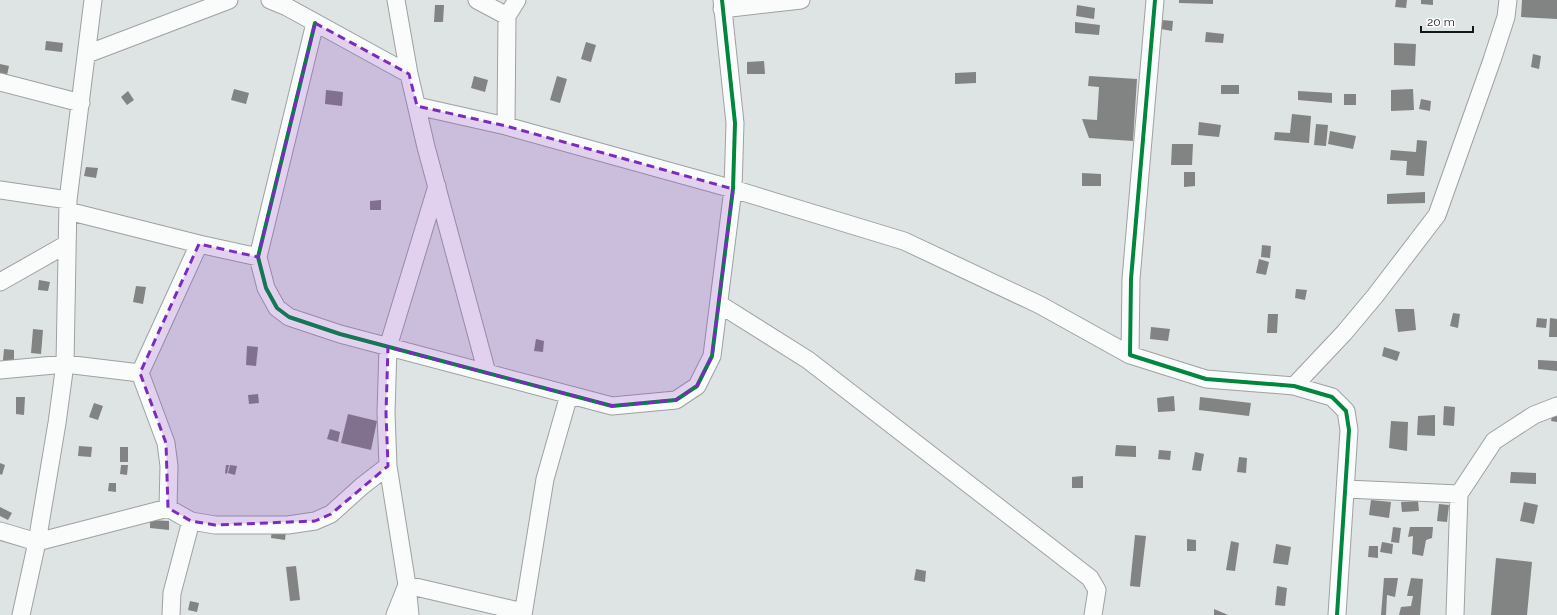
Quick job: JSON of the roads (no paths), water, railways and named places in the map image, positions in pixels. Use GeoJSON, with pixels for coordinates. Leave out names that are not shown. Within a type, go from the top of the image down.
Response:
{"type":"FeatureCollection","features":[{"type":"Feature","properties":{"kind":"street"},"geometry":{"type":"LineString","coordinates":[[21,615],[37,542],[58,423],[65,364],[68,205],[93,0]]}},
{"type":"Feature","properties":{"kind":"street"},"geometry":{"type":"LineString","coordinates":[[87,54],[229,0]]}},
{"type":"Feature","properties":{"kind":"street"},"geometry":{"type":"LineString","coordinates":[[270,0],[409,74]]}},
{"type":"Feature","properties":{"kind":"street"},"geometry":{"type":"LineString","coordinates":[[396,0],[409,74],[487,373]]}},
{"type":"Feature","properties":{"kind":"street"},"geometry":{"type":"LineString","coordinates":[[477,0],[507,16]]}},
{"type":"Feature","properties":{"kind":"street"},"geometry":{"type":"LineString","coordinates":[[506,126],[507,16],[518,0]]}},
{"type":"Feature","properties":{"kind":"street"},"geometry":{"type":"LineString","coordinates":[[315,23],[258,257],[266,288],[277,308],[289,316],[340,334],[612,406],[676,400],[697,386],[712,356],[733,189],[735,122],[722,5],[800,0]]}},
{"type":"Feature","properties":{"kind":"street"},"geometry":{"type":"LineString","coordinates":[[1130,355],[1131,278],[1155,0]]}},
{"type":"Feature","properties":{"kind":"street"},"geometry":{"type":"LineString","coordinates":[[1294,386],[1344,333],[1375,296],[1436,215],[1492,60],[1506,17],[1508,0]]}},
{"type":"Feature","properties":{"kind":"street"},"geometry":{"type":"LineString","coordinates":[[0,82],[81,103]]}},
{"type":"Feature","properties":{"kind":"street"},"geometry":{"type":"LineString","coordinates":[[417,106],[506,126],[733,189],[904,241],[1040,304],[1130,355],[1206,379],[1294,386],[1332,397],[1346,411],[1349,430],[1337,615]]}},
{"type":"Feature","properties":{"kind":"street"},"geometry":{"type":"LineString","coordinates":[[410,615],[407,586],[388,466],[386,413],[388,347],[437,186]]}},
{"type":"Feature","properties":{"kind":"street"},"geometry":{"type":"LineString","coordinates":[[0,190],[68,205],[199,244],[258,257]]}},
{"type":"Feature","properties":{"kind":"street"},"geometry":{"type":"LineString","coordinates":[[1,285],[67,244]]}},
{"type":"Feature","properties":{"kind":"street"},"geometry":{"type":"LineString","coordinates":[[168,508],[169,466],[166,443],[140,373],[199,244]]}},
{"type":"Feature","properties":{"kind":"street"},"geometry":{"type":"LineString","coordinates":[[719,304],[808,360],[1090,578],[1097,590],[1093,615]]}},
{"type":"Feature","properties":{"kind":"street"},"geometry":{"type":"LineString","coordinates":[[0,370],[65,364],[140,373]]}},
{"type":"Feature","properties":{"kind":"street"},"geometry":{"type":"LineString","coordinates":[[407,586],[523,614],[544,479],[569,395]]}},
{"type":"Feature","properties":{"kind":"street"},"geometry":{"type":"LineString","coordinates":[[1455,615],[1459,494],[1494,441],[1534,415],[1557,406]]}},
{"type":"Feature","properties":{"kind":"street"},"geometry":{"type":"LineString","coordinates":[[0,531],[37,542],[168,508],[190,521],[215,525],[288,525],[315,521],[330,514],[388,466]]}},
{"type":"Feature","properties":{"kind":"street"},"geometry":{"type":"LineString","coordinates":[[1346,489],[1459,494]]}},
{"type":"Feature","properties":{"kind":"street"},"geometry":{"type":"LineString","coordinates":[[171,615],[172,593],[190,521]]}},
{"type":"Feature","properties":{"kind":"street"},"geometry":{"type":"LineString","coordinates":[[395,615],[407,586]]}}]}
